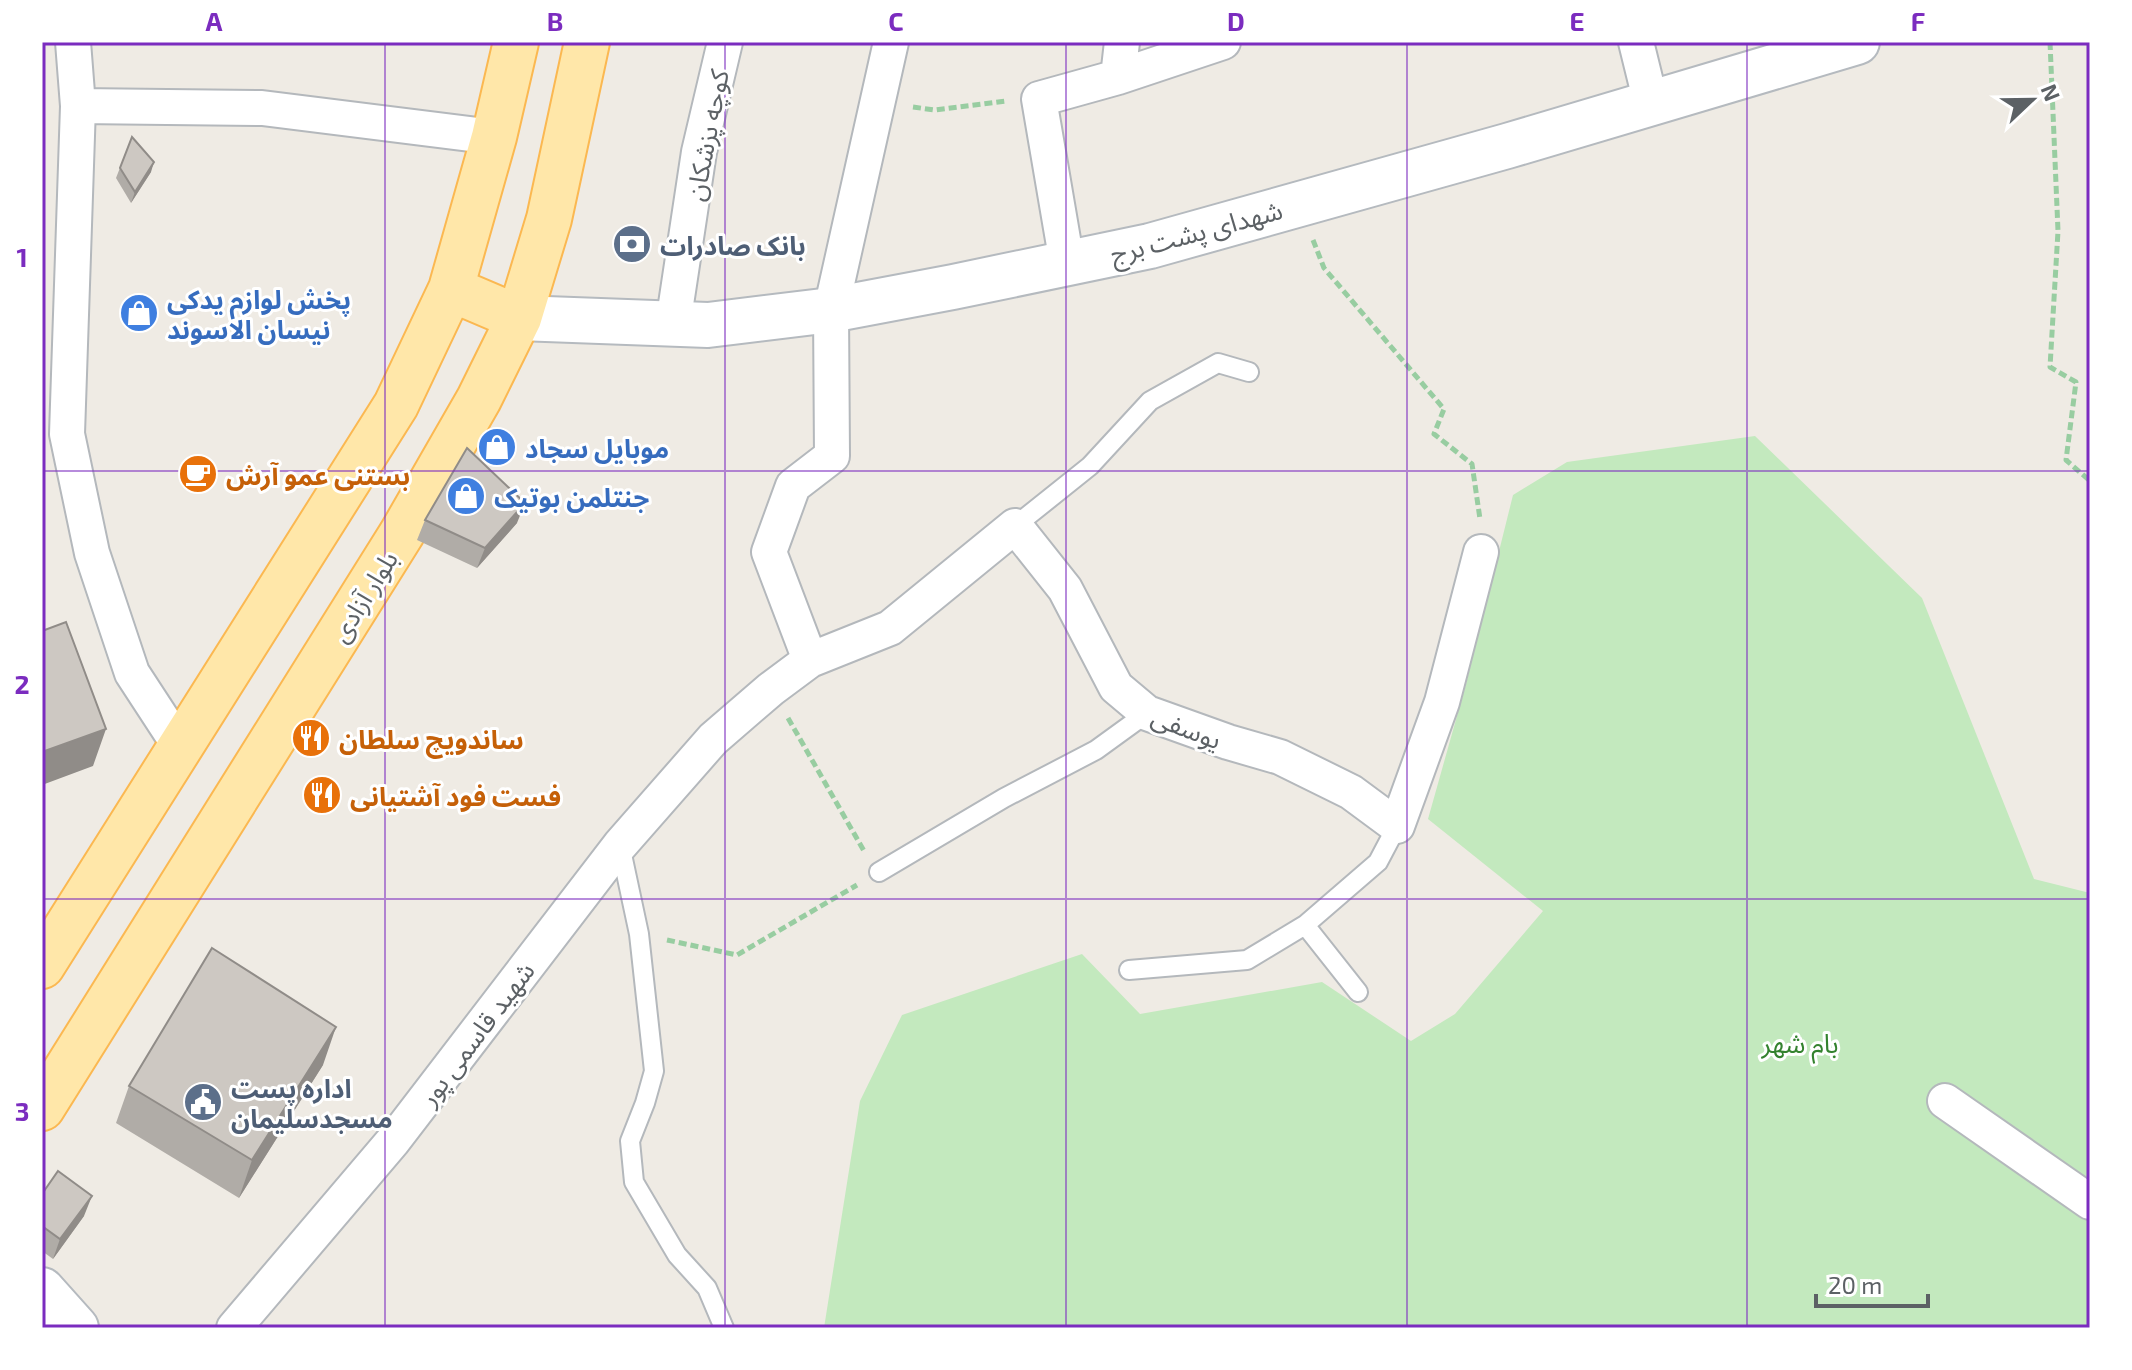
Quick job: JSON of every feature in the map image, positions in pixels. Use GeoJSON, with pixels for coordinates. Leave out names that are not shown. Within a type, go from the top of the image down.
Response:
{"type":"FeatureCollection","features":[{"type":"Feature","properties":{"kind":"main road"},"geometry":{"type":"LineString","coordinates":[[42,966],[396,405],[451,289],[494,137],[516,42]]}},
{"type":"Feature","properties":{"kind":"main road","name":"بلوار آزادی"},"geometry":{"type":"LineString","coordinates":[[42,1108],[425,495],[479,399],[519,318],[549,219],[587,42]]}},
{"type":"Feature","properties":{"kind":"main road"},"geometry":{"type":"LineString","coordinates":[[451,289],[519,318]]}},
{"type":"Feature","properties":{"kind":"street"},"geometry":{"type":"LineString","coordinates":[[73,42],[78,106],[67,434],[92,553],[132,673],[179,745]]}},
{"type":"Feature","properties":{"kind":"street","name":"کوچه پزشکان"},"geometry":{"type":"LineString","coordinates":[[673,324],[699,152],[725,42]]}},
{"type":"Feature","properties":{"kind":"street"},"geometry":{"type":"LineString","coordinates":[[891,42],[831,310],[832,456],[793,486],[769,552],[810,660],[890,628],[1015,526]]}},
{"type":"Feature","properties":{"kind":"street"},"geometry":{"type":"LineString","coordinates":[[1118,77],[1122,42]]}},
{"type":"Feature","properties":{"kind":"street"},"geometry":{"type":"LineString","coordinates":[[1067,263],[1039,99],[1223,42]]}},
{"type":"Feature","properties":{"kind":"street"},"geometry":{"type":"LineString","coordinates":[[1636,42],[1651,103]]}},
{"type":"Feature","properties":{"kind":"street","name":"شهدای پشت برج"},"geometry":{"type":"LineString","coordinates":[[519,318],[708,325],[831,310],[1150,246],[1857,42]]}},
{"type":"Feature","properties":{"kind":"street"},"geometry":{"type":"LineString","coordinates":[[78,106],[262,108],[494,137]]}},
{"type":"Feature","properties":{"kind":"street","name":"یوسفی"},"geometry":{"type":"LineString","coordinates":[[1015,526],[1065,589],[1116,687],[1147,713],[1280,757],[1351,792],[1397,826]]}},
{"type":"Feature","properties":{"kind":"street"},"geometry":{"type":"LineString","coordinates":[[1397,826],[1442,702],[1481,552]]}},
{"type":"Feature","properties":{"kind":"street","name":"شهید قاسمی پور"},"geometry":{"type":"LineString","coordinates":[[234,1328],[393,1141],[620,845],[713,739],[810,660]]}},
{"type":"Feature","properties":{"kind":"street"},"geometry":{"type":"LineString","coordinates":[[1945,1101],[2090,1202]]}},
{"type":"Feature","properties":{"kind":"street"},"geometry":{"type":"LineString","coordinates":[[42,1290],[76,1328]]}},
{"type":"Feature","properties":{"kind":"lane"},"geometry":{"type":"LineString","coordinates":[[1015,526],[1090,466],[1150,401],[1218,363],[1249,372]]}},
{"type":"Feature","properties":{"kind":"lane"},"geometry":{"type":"LineString","coordinates":[[879,872],[1004,798],[1096,750],[1147,713]]}},
{"type":"Feature","properties":{"kind":"lane"},"geometry":{"type":"LineString","coordinates":[[1129,970],[1247,960],[1305,925],[1378,862],[1397,826]]}},
{"type":"Feature","properties":{"kind":"lane"},"geometry":{"type":"LineString","coordinates":[[620,845],[639,934],[654,1071],[630,1141],[634,1182],[677,1255],[707,1288],[724,1328]]}},
{"type":"Feature","properties":{"kind":"lane"},"geometry":{"type":"LineString","coordinates":[[1305,925],[1358,992]]}},
{"type":"Feature","properties":{"kind":"path"},"geometry":{"type":"LineString","coordinates":[[2050,42],[2058,231],[2050,367],[2076,382],[2066,460],[2090,481]]}},
{"type":"Feature","properties":{"kind":"path"},"geometry":{"type":"LineString","coordinates":[[878,102],[934,110],[986,102],[1039,99]]}},
{"type":"Feature","properties":{"kind":"path"},"geometry":{"type":"LineString","coordinates":[[1300,204],[1324,268],[1444,409],[1434,434],[1472,464],[1481,523],[1481,552]]}},
{"type":"Feature","properties":{"kind":"path"},"geometry":{"type":"LineString","coordinates":[[639,934],[737,955],[879,872],[856,840],[771,689]]}},
{"type":"Feature","properties":{"kind":"green space","name":"بام شهر"},"geometry":{"type":"Polygon","coordinates":[[[1755,436],[1922,598],[2034,879],[2090,893],[2090,1328],[824,1328],[860,1101],[902,1015],[1082,954],[1140,1014],[1322,982],[1411,1041],[1455,1014],[1543,911],[1428,819],[1466,684],[1513,495],[1567,462],[1755,436]]]}},
{"type":"Feature","properties":{"kind":"building"},"geometry":{"type":"Polygon","coordinates":[[[132,137],[154,162],[135,192],[120,168],[132,137]]]}},
{"type":"Feature","properties":{"kind":"building","name":"جنتلمن بوتیک"},"geometry":{"type":"Polygon","coordinates":[[[467,448],[525,503],[485,548],[425,520],[467,448]]]}},
{"type":"Feature","properties":{"kind":"building"},"geometry":{"type":"Polygon","coordinates":[[[66,622],[106,729],[42,752],[42,631],[66,622]]]}},
{"type":"Feature","properties":{"kind":"building"},"geometry":{"type":"Polygon","coordinates":[[[212,948],[336,1027],[252,1160],[129,1086],[212,948]]]}},
{"type":"Feature","properties":{"kind":"building"},"geometry":{"type":"Polygon","coordinates":[[[58,1171],[92,1196],[60,1239],[42,1226],[42,1194],[58,1171]]]}},
{"type":"Feature","properties":{"kind":"place","name":"بانک صادرات"},"geometry":{"type":"Point","coordinates":[632,244]}},
{"type":"Feature","properties":{"kind":"place","name":"پخش لوازم یدکی نیسان الاسوند"},"geometry":{"type":"Point","coordinates":[139,313]}},
{"type":"Feature","properties":{"kind":"place","name":"موبایل سجاد"},"geometry":{"type":"Point","coordinates":[497,447]}},
{"type":"Feature","properties":{"kind":"place","name":"بستنی عمو آرش"},"geometry":{"type":"Point","coordinates":[198,474]}},
{"type":"Feature","properties":{"kind":"place","name":"جنتلمن بوتیک"},"geometry":{"type":"Point","coordinates":[466,496]}},
{"type":"Feature","properties":{"kind":"place","name":"ساندویچ سلطان"},"geometry":{"type":"Point","coordinates":[311,738]}},
{"type":"Feature","properties":{"kind":"place","name":"فست فود آشتیانی"},"geometry":{"type":"Point","coordinates":[322,795]}},
{"type":"Feature","properties":{"kind":"place","name":"اداره پست مسجدسلیمان"},"geometry":{"type":"Point","coordinates":[203,1102]}}]}
